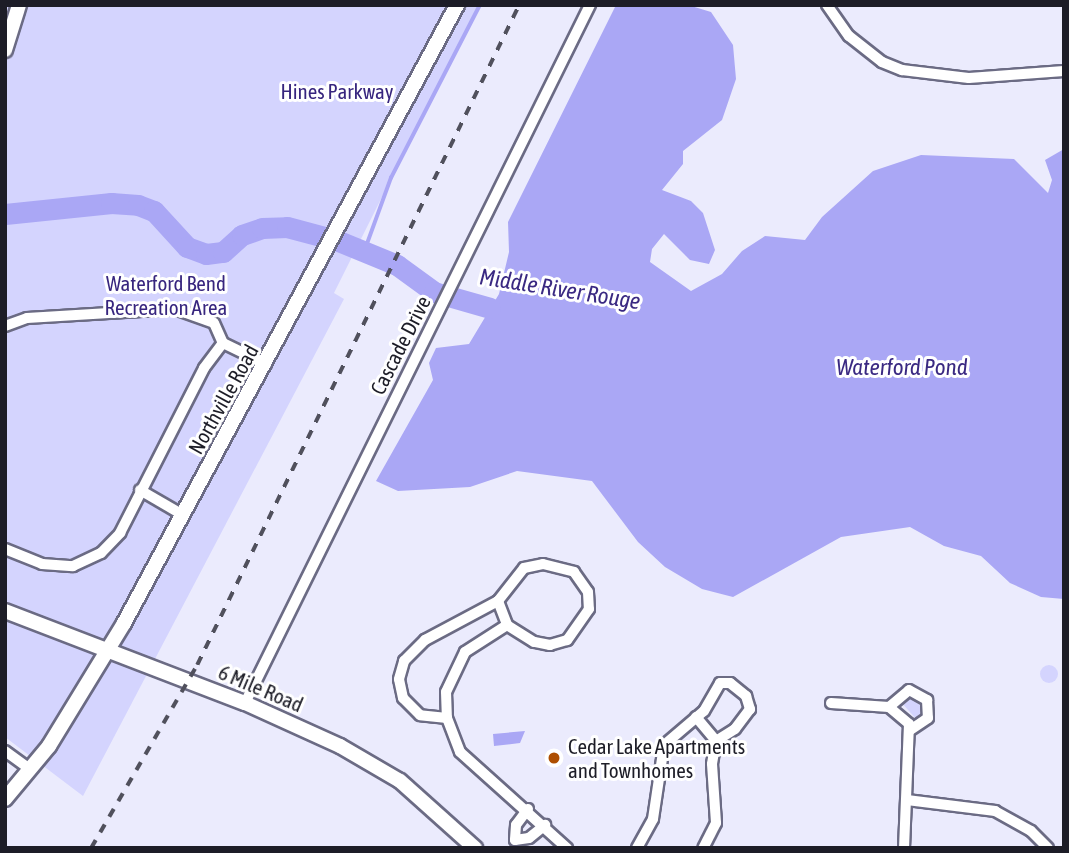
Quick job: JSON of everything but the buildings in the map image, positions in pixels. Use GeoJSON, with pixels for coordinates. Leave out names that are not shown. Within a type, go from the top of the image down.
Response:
{"type":"FeatureCollection","features":[{"type":"Feature","properties":{"kind":"street"},"geometry":{"type":"LineString","coordinates":[[5,50],[19,5]]}},
{"type":"Feature","properties":{"kind":"street","name":"Northville Road"},"geometry":{"type":"LineString","coordinates":[[5,799],[50,746],[108,650],[267,364],[457,5]]}},
{"type":"Feature","properties":{"kind":"street","name":"Cascade Drive"},"geometry":{"type":"LineString","coordinates":[[245,702],[590,5]]}},
{"type":"Feature","properties":{"kind":"street"},"geometry":{"type":"LineString","coordinates":[[827,5],[849,36],[882,62],[902,70],[969,78],[1064,71]]}},
{"type":"Feature","properties":{"kind":"street"},"geometry":{"type":"LineString","coordinates":[[5,326],[27,318],[175,309],[214,323],[223,343],[267,364]]}},
{"type":"Feature","properties":{"kind":"street"},"geometry":{"type":"LineString","coordinates":[[5,549],[42,564],[82,562],[101,553],[120,533],[139,490],[204,368],[223,343]]}},
{"type":"Feature","properties":{"kind":"street"},"geometry":{"type":"LineString","coordinates":[[139,490],[183,515]]}},
{"type":"Feature","properties":{"kind":"street"},"geometry":{"type":"LineString","coordinates":[[447,718],[429,719],[403,698],[398,679],[404,661],[425,640],[498,601],[513,578],[524,568],[543,564],[574,572],[588,592],[589,609],[567,640],[550,645],[534,642],[508,625],[498,601]]}},
{"type":"Feature","properties":{"kind":"street","name":"6 Mile Road"},"geometry":{"type":"LineString","coordinates":[[5,611],[245,702],[369,761],[430,806],[475,848]]}},
{"type":"Feature","properties":{"kind":"street"},"geometry":{"type":"LineString","coordinates":[[508,625],[481,638],[454,669],[446,692],[447,718],[460,752],[528,809],[567,848]]}},
{"type":"Feature","properties":{"kind":"street"},"geometry":{"type":"LineString","coordinates":[[638,848],[653,819],[664,745],[696,717],[720,683],[730,683],[746,696],[747,717],[716,741],[712,764],[716,823],[703,848]]}},
{"type":"Feature","properties":{"kind":"street"},"geometry":{"type":"LineString","coordinates":[[889,707],[909,690],[927,701],[928,718],[910,730]]}},
{"type":"Feature","properties":{"kind":"street"},"geometry":{"type":"LineString","coordinates":[[831,703],[889,707],[906,718],[910,730],[904,848]]}},
{"type":"Feature","properties":{"kind":"street"},"geometry":{"type":"LineString","coordinates":[[696,717],[716,741]]}},
{"type":"Feature","properties":{"kind":"street"},"geometry":{"type":"LineString","coordinates":[[5,751],[30,769]]}},
{"type":"Feature","properties":{"kind":"street"},"geometry":{"type":"LineString","coordinates":[[907,800],[995,811],[1031,831],[1048,848]]}},
{"type":"Feature","properties":{"kind":"street"},"geometry":{"type":"LineString","coordinates":[[511,844],[516,825],[528,809]]}},
{"type":"Feature","properties":{"kind":"street"},"geometry":{"type":"LineString","coordinates":[[511,844],[529,838],[545,825]]}},
{"type":"Feature","properties":{"kind":"green space","name":"Waterford Bend Recreation Area"},"geometry":{"type":"Polygon","coordinates":[[[5,5],[478,5],[334,293],[344,299],[83,796],[5,737],[5,5]]]}},
{"type":"Feature","properties":{"kind":"green space"},"geometry":{"type":"Polygon","coordinates":[[[1045,665],[1053,665],[1058,674],[1056,681],[1045,683],[1040,678],[1040,670],[1045,665]]]}},
{"type":"Feature","properties":{"kind":"green space"},"geometry":{"type":"Polygon","coordinates":[[[908,696],[924,708],[917,720],[901,702],[908,696]]]}},
{"type":"Feature","properties":{"kind":"water","name":"Waterford Pond"},"geometry":{"type":"Polygon","coordinates":[[[616,5],[688,5],[711,12],[733,45],[736,79],[722,120],[683,151],[683,164],[662,190],[691,201],[703,213],[715,250],[709,264],[690,260],[664,234],[652,249],[650,262],[691,291],[722,274],[742,251],[765,236],[805,240],[822,217],[873,171],[921,155],[1014,159],[1048,193],[1052,180],[1045,160],[1064,149],[1064,599],[1041,597],[1010,583],[981,556],[944,546],[910,527],[841,537],[733,597],[702,589],[665,567],[638,542],[592,481],[517,471],[470,487],[398,491],[376,481],[433,380],[429,363],[436,348],[469,344],[499,294],[509,252],[508,222],[616,5]]]}},
{"type":"Feature","properties":{"kind":"water"},"geometry":{"type":"Polygon","coordinates":[[[525,731],[520,743],[494,746],[493,734],[525,731]]]}},
{"type":"Feature","properties":{"kind":"waterway"},"geometry":{"type":"LineString","coordinates":[[364,252],[391,178],[480,5]]}},
{"type":"Feature","properties":{"kind":"waterway","name":"Middle River Rouge"},"geometry":{"type":"LineString","coordinates":[[5,214],[111,203],[138,205],[154,211],[187,247],[206,254],[223,252],[242,235],[262,228],[287,227],[336,240],[397,265],[434,292],[490,308]]}},
{"type":"Feature","properties":{"kind":"railway"},"geometry":{"type":"LineString","coordinates":[[91,848],[197,665],[519,5]]}},
{"type":"Feature","properties":{"kind":"place","name":"Cedar Lake Apartments and Townhomes"},"geometry":{"type":"Point","coordinates":[554,758]}},
{"type":"Feature","properties":{"kind":"park label","name":"Hines Parkway"},"geometry":{"type":"Point","coordinates":[337,91]}}]}
